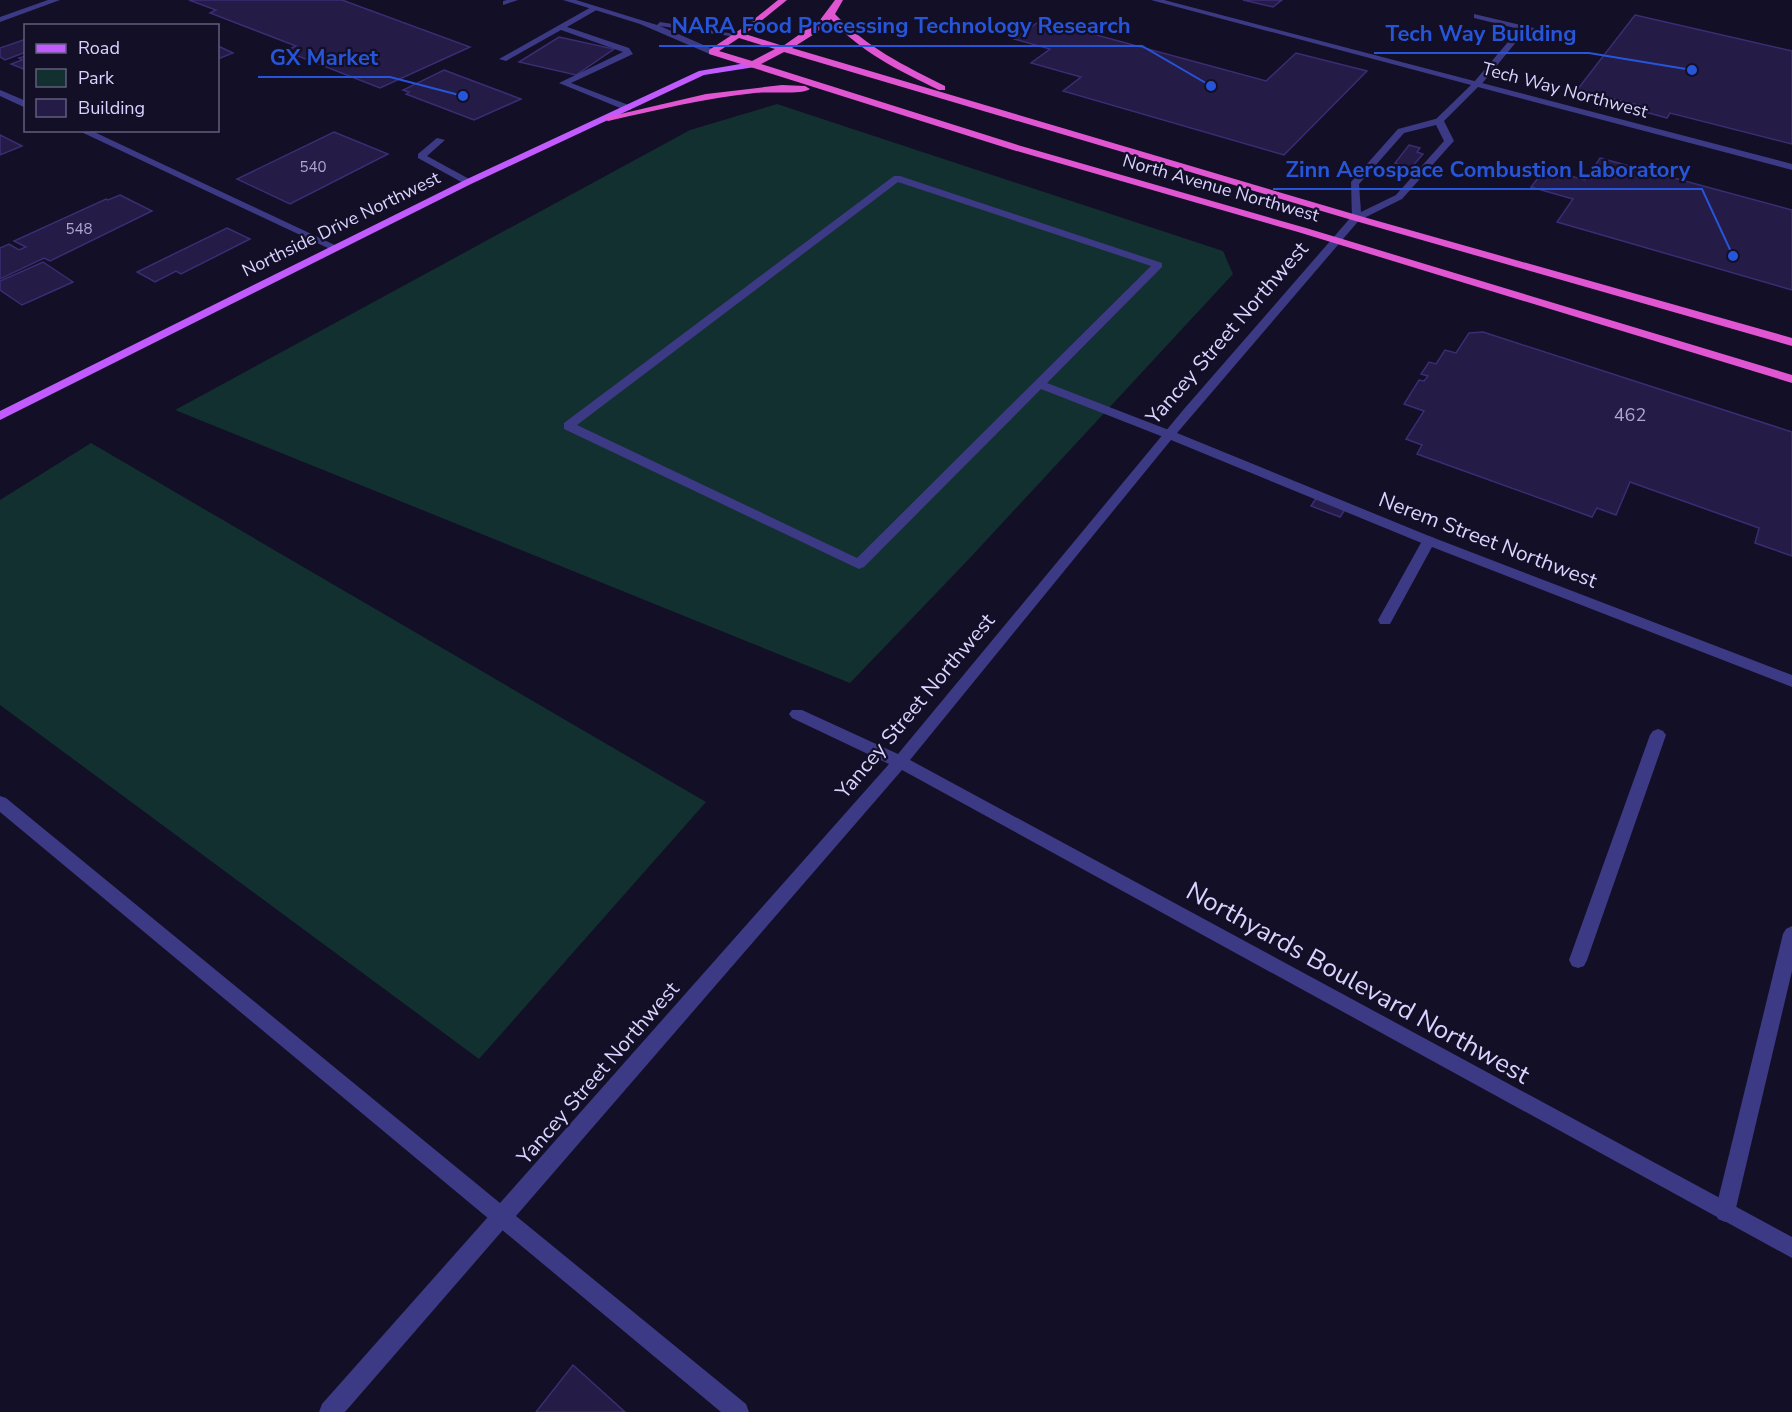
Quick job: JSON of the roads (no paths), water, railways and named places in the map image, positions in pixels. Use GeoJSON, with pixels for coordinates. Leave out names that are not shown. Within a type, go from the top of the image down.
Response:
{"type":"FeatureCollection","features":[{"type":"Feature","properties":{"kind":"highway"},"geometry":{"type":"LineString","coordinates":[[712,52],[772,11],[783,0]]}},
{"type":"Feature","properties":{"kind":"highway","name":"Northside Drive Northwest"},"geometry":{"type":"LineString","coordinates":[[752,65],[820,25],[831,14],[839,0]]}},
{"type":"Feature","properties":{"kind":"highway"},"geometry":{"type":"LineString","coordinates":[[831,14],[851,35],[882,58],[984,109]]}},
{"type":"Feature","properties":{"kind":"highway","name":"North Avenue Northwest"},"geometry":{"type":"LineString","coordinates":[[737,35],[1356,219],[1792,342]]}},
{"type":"Feature","properties":{"kind":"highway","name":"North Avenue Northwest"},"geometry":{"type":"LineString","coordinates":[[712,52],[1017,148],[1792,378]]}},
{"type":"Feature","properties":{"kind":"highway"},"geometry":{"type":"LineString","coordinates":[[608,118],[762,89],[782,88],[846,94]]}},
{"type":"Feature","properties":{"kind":"main road"},"geometry":{"type":"LineString","coordinates":[[702,73],[712,52]]}},
{"type":"Feature","properties":{"kind":"main road","name":"Northside Drive Northwest"},"geometry":{"type":"LineString","coordinates":[[0,416],[468,182],[702,73],[752,65]]}},
{"type":"Feature","properties":{"kind":"street"},"geometry":{"type":"LineString","coordinates":[[0,20],[57,0]]}},
{"type":"Feature","properties":{"kind":"street","name":"North Avenue Northwest"},"geometry":{"type":"LineString","coordinates":[[567,0],[643,22],[712,52]]}},
{"type":"Feature","properties":{"kind":"street","name":"Tech Way Northwest"},"geometry":{"type":"LineString","coordinates":[[1155,0],[1792,167]]}},
{"type":"Feature","properties":{"kind":"street"},"geometry":{"type":"LineString","coordinates":[[504,59],[596,8]]}},
{"type":"Feature","properties":{"kind":"street"},"geometry":{"type":"LineString","coordinates":[[1477,16],[1564,37]]}},
{"type":"Feature","properties":{"kind":"street","name":"North Avenue Northwest"},"geometry":{"type":"LineString","coordinates":[[643,22],[737,35]]}},
{"type":"Feature","properties":{"kind":"street"},"geometry":{"type":"LineString","coordinates":[[559,27],[626,50],[628,54],[563,83],[628,108]]}},
{"type":"Feature","properties":{"kind":"street"},"geometry":{"type":"LineString","coordinates":[[1439,121],[1449,141],[1399,197],[1356,219],[1354,184],[1401,131],[1439,121],[1477,84],[1524,28]]}},
{"type":"Feature","properties":{"kind":"street"},"geometry":{"type":"LineString","coordinates":[[0,93],[24,104]]}},
{"type":"Feature","properties":{"kind":"street"},"geometry":{"type":"LineString","coordinates":[[85,132],[334,248]]}},
{"type":"Feature","properties":{"kind":"street"},"geometry":{"type":"LineString","coordinates":[[440,140],[421,156],[468,182]]}},
{"type":"Feature","properties":{"kind":"street"},"geometry":{"type":"LineString","coordinates":[[897,178],[1158,265],[1039,384],[859,564],[568,426],[897,178]]}},
{"type":"Feature","properties":{"kind":"street","name":"Yancey Street Northwest"},"geometry":{"type":"LineString","coordinates":[[330,1412],[900,762],[1170,435],[1356,219]]}},
{"type":"Feature","properties":{"kind":"street","name":"Nerem Street Northwest"},"geometry":{"type":"LineString","coordinates":[[1039,384],[1429,541],[1792,681]]}},
{"type":"Feature","properties":{"kind":"street"},"geometry":{"type":"LineString","coordinates":[[1385,620],[1429,541]]}},
{"type":"Feature","properties":{"kind":"street","name":"Northyards Boulevard Northwest"},"geometry":{"type":"LineString","coordinates":[[796,714],[900,762],[1792,1248]]}},
{"type":"Feature","properties":{"kind":"street"},"geometry":{"type":"LineString","coordinates":[[1578,960],[1658,735]]}},
{"type":"Feature","properties":{"kind":"street"},"geometry":{"type":"LineString","coordinates":[[0,803],[738,1412]]}},
{"type":"Feature","properties":{"kind":"street"},"geometry":{"type":"LineString","coordinates":[[1725,1212],[1792,934]]}},
{"type":"Feature","properties":{"kind":"place","name":"Tech Way Building"},"geometry":{"type":"Point","coordinates":[1692,70]}},
{"type":"Feature","properties":{"kind":"place","name":"NARA Food Processing Technology Research"},"geometry":{"type":"Point","coordinates":[1211,86]}},
{"type":"Feature","properties":{"kind":"place","name":"GX Market"},"geometry":{"type":"Point","coordinates":[463,96]}},
{"type":"Feature","properties":{"kind":"place","name":"Zinn Aerospace Combustion Laboratory"},"geometry":{"type":"Point","coordinates":[1733,256]}}]}
